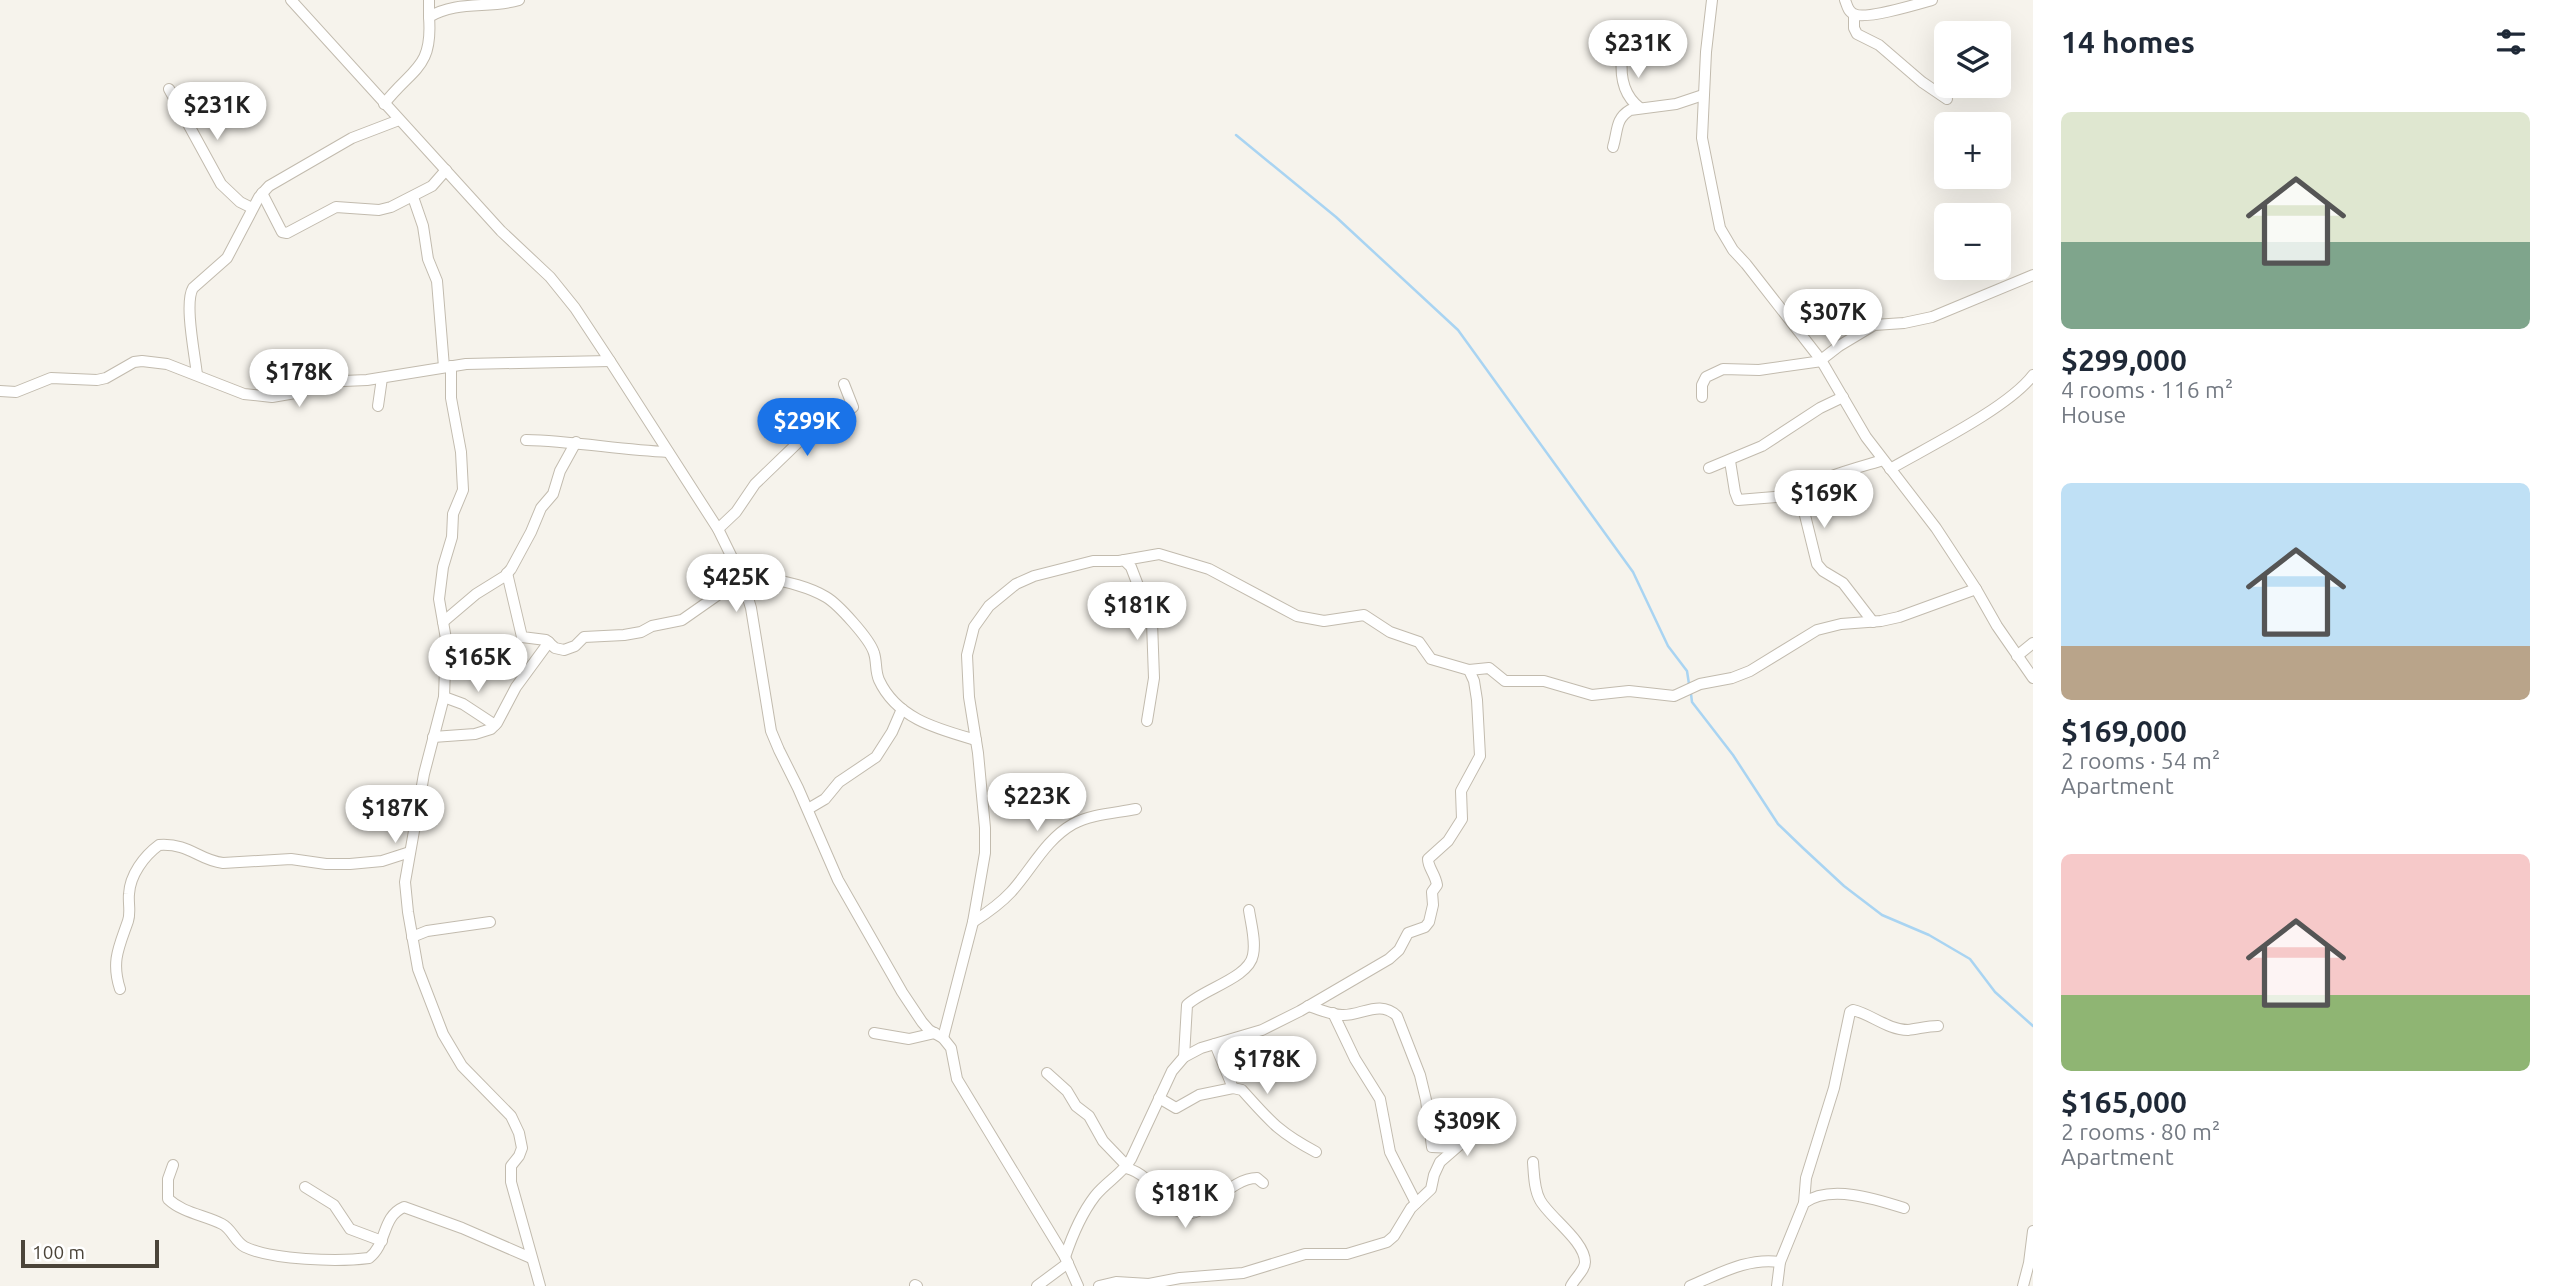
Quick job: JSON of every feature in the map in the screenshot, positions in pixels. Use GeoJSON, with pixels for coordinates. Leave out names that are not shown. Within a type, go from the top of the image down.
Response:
{"type":"FeatureCollection","features":[{"type":"Feature","properties":{"kind":"street"},"geometry":{"type":"LineString","coordinates":[[291,0],[501,231],[550,278],[610,361],[718,529],[740,574],[751,608],[771,731],[844,891],[922,1022],[951,1048],[957,1079],[1066,1260],[1077,1286]]}},
{"type":"Feature","properties":{"kind":"street"},"geometry":{"type":"LineString","coordinates":[[384,104],[422,65],[427,56],[429,0]]}},
{"type":"Feature","properties":{"kind":"street"},"geometry":{"type":"LineString","coordinates":[[429,18],[463,4],[510,3],[519,0]]}},
{"type":"Feature","properties":{"kind":"street"},"geometry":{"type":"LineString","coordinates":[[1712,0],[1703,95],[1702,138],[1720,228],[1733,250],[1821,360],[1866,437],[1937,528],[2033,678]]}},
{"type":"Feature","properties":{"kind":"street"},"geometry":{"type":"LineString","coordinates":[[1845,0],[1854,15],[1857,34],[1879,45],[1922,82],[1947,99]]}},
{"type":"Feature","properties":{"kind":"street"},"geometry":{"type":"LineString","coordinates":[[1854,15],[1881,14],[1932,0]]}},
{"type":"Feature","properties":{"kind":"street"},"geometry":{"type":"LineString","coordinates":[[1622,58],[1622,81],[1628,96],[1640,108]]}},
{"type":"Feature","properties":{"kind":"street"},"geometry":{"type":"LineString","coordinates":[[169,89],[221,184],[230,194],[253,208]]}},
{"type":"Feature","properties":{"kind":"street"},"geometry":{"type":"LineString","coordinates":[[1613,146],[1619,118],[1630,110],[1676,104],[1703,95]]}},
{"type":"Feature","properties":{"kind":"street"},"geometry":{"type":"LineString","coordinates":[[198,375],[189,314],[189,294],[192,288],[227,258],[262,193],[269,186],[339,145],[399,120]]}},
{"type":"Feature","properties":{"kind":"street"},"geometry":{"type":"LineString","coordinates":[[262,193],[282,232],[285,233],[337,207],[379,210],[413,197],[439,180],[446,170]]}},
{"type":"Feature","properties":{"kind":"street"},"geometry":{"type":"LineString","coordinates":[[413,197],[424,226],[428,259],[437,281],[451,398],[461,452],[463,490],[453,514],[452,537],[443,567],[439,599],[446,639],[444,697],[424,774],[405,882],[418,969],[443,1034],[462,1066],[510,1116],[519,1132],[522,1148],[510,1166],[510,1175],[540,1286]]}},
{"type":"Feature","properties":{"kind":"street"},"geometry":{"type":"LineString","coordinates":[[1702,397],[1702,384],[1706,377],[1723,369],[1759,370],[1821,360],[1874,325],[1905,323],[1932,317],[2033,275]]}},
{"type":"Feature","properties":{"kind":"street"},"geometry":{"type":"LineString","coordinates":[[0,391],[16,392],[51,378],[97,380],[106,378],[134,362],[142,361],[167,364],[232,391],[272,397],[301,392],[320,382],[382,378],[447,367],[610,361]]}},
{"type":"Feature","properties":{"kind":"street"},"geometry":{"type":"LineString","coordinates":[[1873,622],[1843,583],[1823,571],[1817,564],[1800,495],[1803,490],[1817,483],[1887,465],[1984,414],[2022,388],[2033,375]]}},
{"type":"Feature","properties":{"kind":"street"},"geometry":{"type":"LineString","coordinates":[[378,406],[382,378]]}},
{"type":"Feature","properties":{"kind":"street"},"geometry":{"type":"LineString","coordinates":[[718,529],[736,512],[755,484],[812,429],[853,407],[844,384]]}},
{"type":"Feature","properties":{"kind":"street"},"geometry":{"type":"LineString","coordinates":[[1709,468],[1762,446],[1820,408],[1843,397]]}},
{"type":"Feature","properties":{"kind":"street"},"geometry":{"type":"LineString","coordinates":[[526,440],[576,442],[616,449],[668,452]]}},
{"type":"Feature","properties":{"kind":"street"},"geometry":{"type":"LineString","coordinates":[[443,622],[468,600],[507,573],[531,532],[541,508],[554,494],[561,471],[576,442]]}},
{"type":"Feature","properties":{"kind":"street"},"geometry":{"type":"LineString","coordinates":[[1730,460],[1738,500],[1800,495]]}},
{"type":"Feature","properties":{"kind":"street"},"geometry":{"type":"LineString","coordinates":[[939,1035],[973,922],[985,840],[976,740],[969,697],[967,654],[974,627],[989,606],[1016,584],[1034,576],[1093,561],[1124,560],[1160,554],[1209,569],[1297,616],[1324,621],[1364,615],[1390,632],[1419,642],[1431,659],[1469,670],[1489,668],[1504,681],[1544,681],[1592,695],[1629,691],[1674,696],[1700,684],[1732,678],[1750,671],[1817,630],[1859,621],[1873,622],[1920,611],[1976,589]]}},
{"type":"Feature","properties":{"kind":"street"},"geometry":{"type":"LineString","coordinates":[[1124,560],[1131,567],[1152,622],[1154,678],[1147,722]]}},
{"type":"Feature","properties":{"kind":"street"},"geometry":{"type":"LineString","coordinates":[[507,573],[522,637],[549,642],[555,648],[564,650],[575,646],[584,637],[624,635],[682,620],[740,574]]}},
{"type":"Feature","properties":{"kind":"street"},"geometry":{"type":"LineString","coordinates":[[740,574],[813,590],[827,597],[843,611],[873,649],[878,679],[902,709],[929,727],[976,740]]}},
{"type":"Feature","properties":{"kind":"street"},"geometry":{"type":"LineString","coordinates":[[433,737],[475,734],[491,729],[516,687],[549,642]]}},
{"type":"Feature","properties":{"kind":"street"},"geometry":{"type":"LineString","coordinates":[[2017,656],[2033,643]]}},
{"type":"Feature","properties":{"kind":"street"},"geometry":{"type":"LineString","coordinates":[[1037,1286],[1066,1260],[1076,1231],[1096,1194],[1126,1167],[1172,1071],[1184,1057],[1215,1044],[1262,1030],[1308,1006],[1395,955],[1408,933],[1425,927],[1429,922],[1433,905],[1432,892],[1437,885],[1435,872],[1428,865],[1428,859],[1448,841],[1462,819],[1461,791],[1480,756],[1477,700],[1469,670]]}},
{"type":"Feature","properties":{"kind":"street"},"geometry":{"type":"LineString","coordinates":[[444,697],[463,704],[495,725]]}},
{"type":"Feature","properties":{"kind":"street"},"geometry":{"type":"LineString","coordinates":[[808,809],[825,799],[839,782],[876,757],[892,732],[902,709]]}},
{"type":"Feature","properties":{"kind":"street"},"geometry":{"type":"LineString","coordinates":[[973,922],[1012,891],[1051,840],[1073,824],[1086,818],[1136,808]]}},
{"type":"Feature","properties":{"kind":"street"},"geometry":{"type":"LineString","coordinates":[[120,989],[116,977],[116,960],[118,945],[128,919],[130,885],[138,867],[159,845],[182,846],[215,862],[223,863],[290,859],[349,864],[382,861],[410,852]]}},
{"type":"Feature","properties":{"kind":"street"},"geometry":{"type":"LineString","coordinates":[[1184,1057],[1187,1005],[1199,995],[1242,972],[1253,957],[1254,943],[1249,910]]}},
{"type":"Feature","properties":{"kind":"street"},"geometry":{"type":"LineString","coordinates":[[412,937],[427,931],[490,922]]}},
{"type":"Feature","properties":{"kind":"street"},"geometry":{"type":"LineString","coordinates":[[1308,1006],[1342,1015],[1374,1008],[1392,1012],[1420,1075],[1432,1147],[1454,1148]]}},
{"type":"Feature","properties":{"kind":"street"},"geometry":{"type":"LineString","coordinates":[[1777,1286],[1780,1262],[1804,1203],[1806,1178],[1834,1088],[1850,1012],[1859,1011],[1876,1020],[1909,1030],[1938,1026]]}},
{"type":"Feature","properties":{"kind":"street"},"geometry":{"type":"LineString","coordinates":[[1333,1013],[1355,1059],[1380,1099],[1390,1152],[1416,1203]]}},
{"type":"Feature","properties":{"kind":"street"},"geometry":{"type":"LineString","coordinates":[[874,1033],[909,1039],[939,1035]]}},
{"type":"Feature","properties":{"kind":"street"},"geometry":{"type":"LineString","coordinates":[[1215,1044],[1233,1088]]}},
{"type":"Feature","properties":{"kind":"street"},"geometry":{"type":"LineString","coordinates":[[1047,1073],[1067,1091],[1076,1106],[1089,1116],[1103,1141],[1126,1167],[1144,1175],[1179,1212],[1189,1214],[1240,1181],[1257,1178],[1264,1183]]}},
{"type":"Feature","properties":{"kind":"street"},"geometry":{"type":"LineString","coordinates":[[1159,1098],[1176,1108],[1211,1091],[1233,1088],[1242,1090],[1271,1124],[1316,1152]]}},
{"type":"Feature","properties":{"kind":"street"},"geometry":{"type":"LineString","coordinates":[[1099,1286],[1116,1282],[1149,1284],[1180,1278],[1243,1273],[1305,1254],[1337,1255],[1362,1251],[1387,1241],[1394,1236],[1416,1203],[1427,1196],[1440,1163],[1469,1134],[1490,1107]]}},
{"type":"Feature","properties":{"kind":"street"},"geometry":{"type":"LineString","coordinates":[[1533,1162],[1538,1197],[1544,1207],[1565,1226],[1584,1260],[1584,1267],[1572,1286]]}},
{"type":"Feature","properties":{"kind":"street"},"geometry":{"type":"LineString","coordinates":[[173,1165],[168,1179],[168,1199],[181,1208],[222,1224],[246,1248],[284,1257],[369,1258],[377,1252],[390,1217],[404,1207],[462,1228],[531,1258]]}},
{"type":"Feature","properties":{"kind":"street"},"geometry":{"type":"LineString","coordinates":[[305,1187],[334,1205],[350,1230],[382,1241]]}},
{"type":"Feature","properties":{"kind":"street"},"geometry":{"type":"LineString","coordinates":[[1804,1203],[1819,1196],[1865,1196],[1904,1208]]}},
{"type":"Feature","properties":{"kind":"street"},"geometry":{"type":"LineString","coordinates":[[2023,1286],[2033,1231]]}},
{"type":"Feature","properties":{"kind":"street"},"geometry":{"type":"LineString","coordinates":[[1690,1286],[1746,1263],[1766,1260],[1780,1262]]}},
{"type":"Feature","properties":{"kind":"waterway"},"geometry":{"type":"LineString","coordinates":[[1236,135],[1336,217],[1458,330],[1633,572],[1668,646],[1687,671],[1689,684]]}},
{"type":"Feature","properties":{"kind":"waterway"},"geometry":{"type":"LineString","coordinates":[[1691,694],[1692,702],[1733,755],[1778,824],[1844,886],[1882,915],[1929,935],[1970,959],[1995,992],[2033,1026]]}}]}
